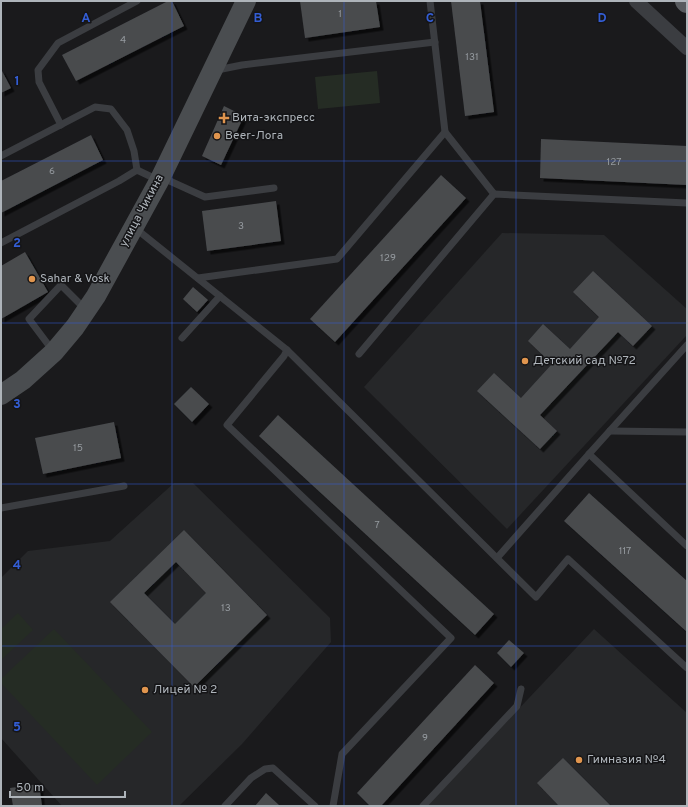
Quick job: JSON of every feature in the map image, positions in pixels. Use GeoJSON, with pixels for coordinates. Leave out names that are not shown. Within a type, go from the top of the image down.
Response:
{"type":"FeatureCollection","features":[{"type":"Feature","properties":{"kind":"street","name":"улица Чикина"},"geometry":{"type":"LineString","coordinates":[[1,395],[23,380],[54,352],[75,327],[96,296],[160,179],[246,1]]}},
{"type":"Feature","properties":{"kind":"street"},"geometry":{"type":"LineString","coordinates":[[636,1],[687,48]]}},
{"type":"Feature","properties":{"kind":"lane"},"geometry":{"type":"LineString","coordinates":[[61,125],[39,82],[38,70],[58,43],[137,1]]}},
{"type":"Feature","properties":{"kind":"lane"},"geometry":{"type":"LineString","coordinates":[[430,1],[445,132],[494,194],[687,203]]}},
{"type":"Feature","properties":{"kind":"lane"},"geometry":{"type":"LineString","coordinates":[[212,70],[242,65],[435,42]]}},
{"type":"Feature","properties":{"kind":"lane"},"geometry":{"type":"LineString","coordinates":[[1,156],[95,107],[111,109],[127,130],[134,151],[137,170]]}},
{"type":"Feature","properties":{"kind":"lane"},"geometry":{"type":"LineString","coordinates":[[198,278],[337,259],[445,132]]}},
{"type":"Feature","properties":{"kind":"lane"},"geometry":{"type":"LineString","coordinates":[[137,170],[205,196],[274,188]]}},
{"type":"Feature","properties":{"kind":"lane"},"geometry":{"type":"LineString","coordinates":[[1,243],[137,170]]}},
{"type":"Feature","properties":{"kind":"lane"},"geometry":{"type":"LineString","coordinates":[[359,354],[494,194]]}},
{"type":"Feature","properties":{"kind":"lane"},"geometry":{"type":"LineString","coordinates":[[134,227],[287,350],[536,597],[568,559],[687,668]]}},
{"type":"Feature","properties":{"kind":"lane"},"geometry":{"type":"LineString","coordinates":[[54,352],[29,318],[61,285],[86,310]]}},
{"type":"Feature","properties":{"kind":"lane"},"geometry":{"type":"LineString","coordinates":[[182,338],[220,296]]}},
{"type":"Feature","properties":{"kind":"lane"},"geometry":{"type":"LineString","coordinates":[[497,558],[687,345]]}},
{"type":"Feature","properties":{"kind":"lane"},"geometry":{"type":"LineString","coordinates":[[287,350],[284,356],[228,425],[451,638],[342,754],[333,806]]}},
{"type":"Feature","properties":{"kind":"lane"},"geometry":{"type":"LineString","coordinates":[[610,431],[687,432]]}},
{"type":"Feature","properties":{"kind":"lane"},"geometry":{"type":"LineString","coordinates":[[589,454],[687,546]]}},
{"type":"Feature","properties":{"kind":"lane"},"geometry":{"type":"LineString","coordinates":[[1,508],[124,486]]}},
{"type":"Feature","properties":{"kind":"lane"},"geometry":{"type":"LineString","coordinates":[[423,806],[517,706],[521,689]]}},
{"type":"Feature","properties":{"kind":"lane"},"geometry":{"type":"LineString","coordinates":[[226,806],[251,778],[265,769],[273,768],[315,806]]}},
{"type":"Feature","properties":{"kind":"shaded area"},"geometry":{"type":"Polygon","coordinates":[[[377,71],[380,103],[318,109],[315,77],[377,71]]]}},
{"type":"Feature","properties":{"kind":"shaded area","name":"Детский сад №72"},"geometry":{"type":"Polygon","coordinates":[[[502,233],[604,235],[687,309],[686,336],[507,529],[364,387],[502,233]]]}},
{"type":"Feature","properties":{"kind":"shaded area","name":"Лицей № 2"},"geometry":{"type":"Polygon","coordinates":[[[174,483],[193,483],[330,618],[331,642],[242,744],[179,806],[62,806],[1,738],[1,578],[28,551],[110,541],[174,483]]]}},
{"type":"Feature","properties":{"kind":"shaded area"},"geometry":{"type":"Polygon","coordinates":[[[18,613],[33,630],[1,660],[1,629],[18,613]]]}},
{"type":"Feature","properties":{"kind":"shaded area"},"geometry":{"type":"Polygon","coordinates":[[[54,629],[152,732],[97,785],[1,683],[1,679],[54,629]]]}},
{"type":"Feature","properties":{"kind":"shaded area","name":"Гимназия №4"},"geometry":{"type":"Polygon","coordinates":[[[594,629],[687,713],[687,806],[427,806],[594,629]]]}},
{"type":"Feature","properties":{"kind":"building"},"geometry":{"type":"Polygon","coordinates":[[[168,1],[172,1],[184,26],[76,81],[62,55],[168,1]]]}},
{"type":"Feature","properties":{"kind":"building"},"geometry":{"type":"Polygon","coordinates":[[[300,1],[376,1],[380,27],[305,38],[300,1]]]}},
{"type":"Feature","properties":{"kind":"building"},"geometry":{"type":"Polygon","coordinates":[[[451,1],[480,1],[494,112],[465,116],[451,1]]]}},
{"type":"Feature","properties":{"kind":"building"},"geometry":{"type":"Polygon","coordinates":[[[1,69],[11,88],[1,93],[1,69]]]}},
{"type":"Feature","properties":{"kind":"building"},"geometry":{"type":"Polygon","coordinates":[[[224,106],[244,116],[221,165],[202,156],[224,106]]]}},
{"type":"Feature","properties":{"kind":"building"},"geometry":{"type":"Polygon","coordinates":[[[91,135],[103,160],[1,213],[1,181],[91,135]]]}},
{"type":"Feature","properties":{"kind":"building"},"geometry":{"type":"Polygon","coordinates":[[[541,139],[687,146],[687,185],[540,178],[541,139]]]}},
{"type":"Feature","properties":{"kind":"building"},"geometry":{"type":"Polygon","coordinates":[[[441,175],[466,198],[335,342],[310,319],[441,175]]]}},
{"type":"Feature","properties":{"kind":"building"},"geometry":{"type":"Polygon","coordinates":[[[276,201],[281,241],[207,251],[202,211],[276,201]]]}},
{"type":"Feature","properties":{"kind":"building"},"geometry":{"type":"Polygon","coordinates":[[[25,252],[48,292],[1,319],[1,266],[25,252]]]}},
{"type":"Feature","properties":{"kind":"building"},"geometry":{"type":"Polygon","coordinates":[[[593,271],[652,326],[633,346],[618,332],[540,415],[557,431],[540,449],[477,391],[494,373],[521,398],[552,364],[528,341],[543,324],[570,349],[599,317],[573,292],[593,271]]]}},
{"type":"Feature","properties":{"kind":"building"},"geometry":{"type":"Polygon","coordinates":[[[193,287],[208,300],[197,312],[183,299],[193,287]]]}},
{"type":"Feature","properties":{"kind":"building"},"geometry":{"type":"Polygon","coordinates":[[[191,387],[209,404],[192,422],[174,404],[191,387]]]}},
{"type":"Feature","properties":{"kind":"building"},"geometry":{"type":"Polygon","coordinates":[[[278,415],[494,614],[475,635],[259,436],[278,415]]]}},
{"type":"Feature","properties":{"kind":"building"},"geometry":{"type":"Polygon","coordinates":[[[114,422],[121,458],[43,474],[35,438],[114,422]]]}},
{"type":"Feature","properties":{"kind":"building"},"geometry":{"type":"Polygon","coordinates":[[[589,493],[687,581],[687,632],[564,521],[589,493]]]}},
{"type":"Feature","properties":{"kind":"building","name":"Лицей № 2"},"geometry":{"type":"Polygon","coordinates":[[[184,530],[267,615],[194,687],[110,602],[184,530]],[[176,562],[144,593],[175,624],[206,593],[176,562]]]}},
{"type":"Feature","properties":{"kind":"building"},"geometry":{"type":"Polygon","coordinates":[[[509,640],[524,653],[511,667],[497,653],[509,640]]]}},
{"type":"Feature","properties":{"kind":"building"},"geometry":{"type":"Polygon","coordinates":[[[475,665],[494,683],[381,806],[370,806],[357,793],[475,665]]]}},
{"type":"Feature","properties":{"kind":"building"},"geometry":{"type":"Polygon","coordinates":[[[563,758],[611,806],[559,806],[537,783],[563,758]]]}},
{"type":"Feature","properties":{"kind":"building"},"geometry":{"type":"Polygon","coordinates":[[[39,784],[42,806],[13,806],[10,788],[39,784]]]}},
{"type":"Feature","properties":{"kind":"building"},"geometry":{"type":"Polygon","coordinates":[[[266,793],[280,806],[255,806],[266,793]]]}},
{"type":"Feature","properties":{"kind":"place","name":"Вита-экспресс"},"geometry":{"type":"Point","coordinates":[224,118]}},
{"type":"Feature","properties":{"kind":"place","name":"Beer-Лога"},"geometry":{"type":"Point","coordinates":[217,136]}},
{"type":"Feature","properties":{"kind":"place","name":"Sahar & Vosk"},"geometry":{"type":"Point","coordinates":[32,279]}},
{"type":"Feature","properties":{"kind":"place","name":"Детский сад №72"},"geometry":{"type":"Point","coordinates":[525,361]}},
{"type":"Feature","properties":{"kind":"place","name":"Лицей № 2"},"geometry":{"type":"Point","coordinates":[145,690]}},
{"type":"Feature","properties":{"kind":"place","name":"Гимназия №4"},"geometry":{"type":"Point","coordinates":[579,760]}}]}
